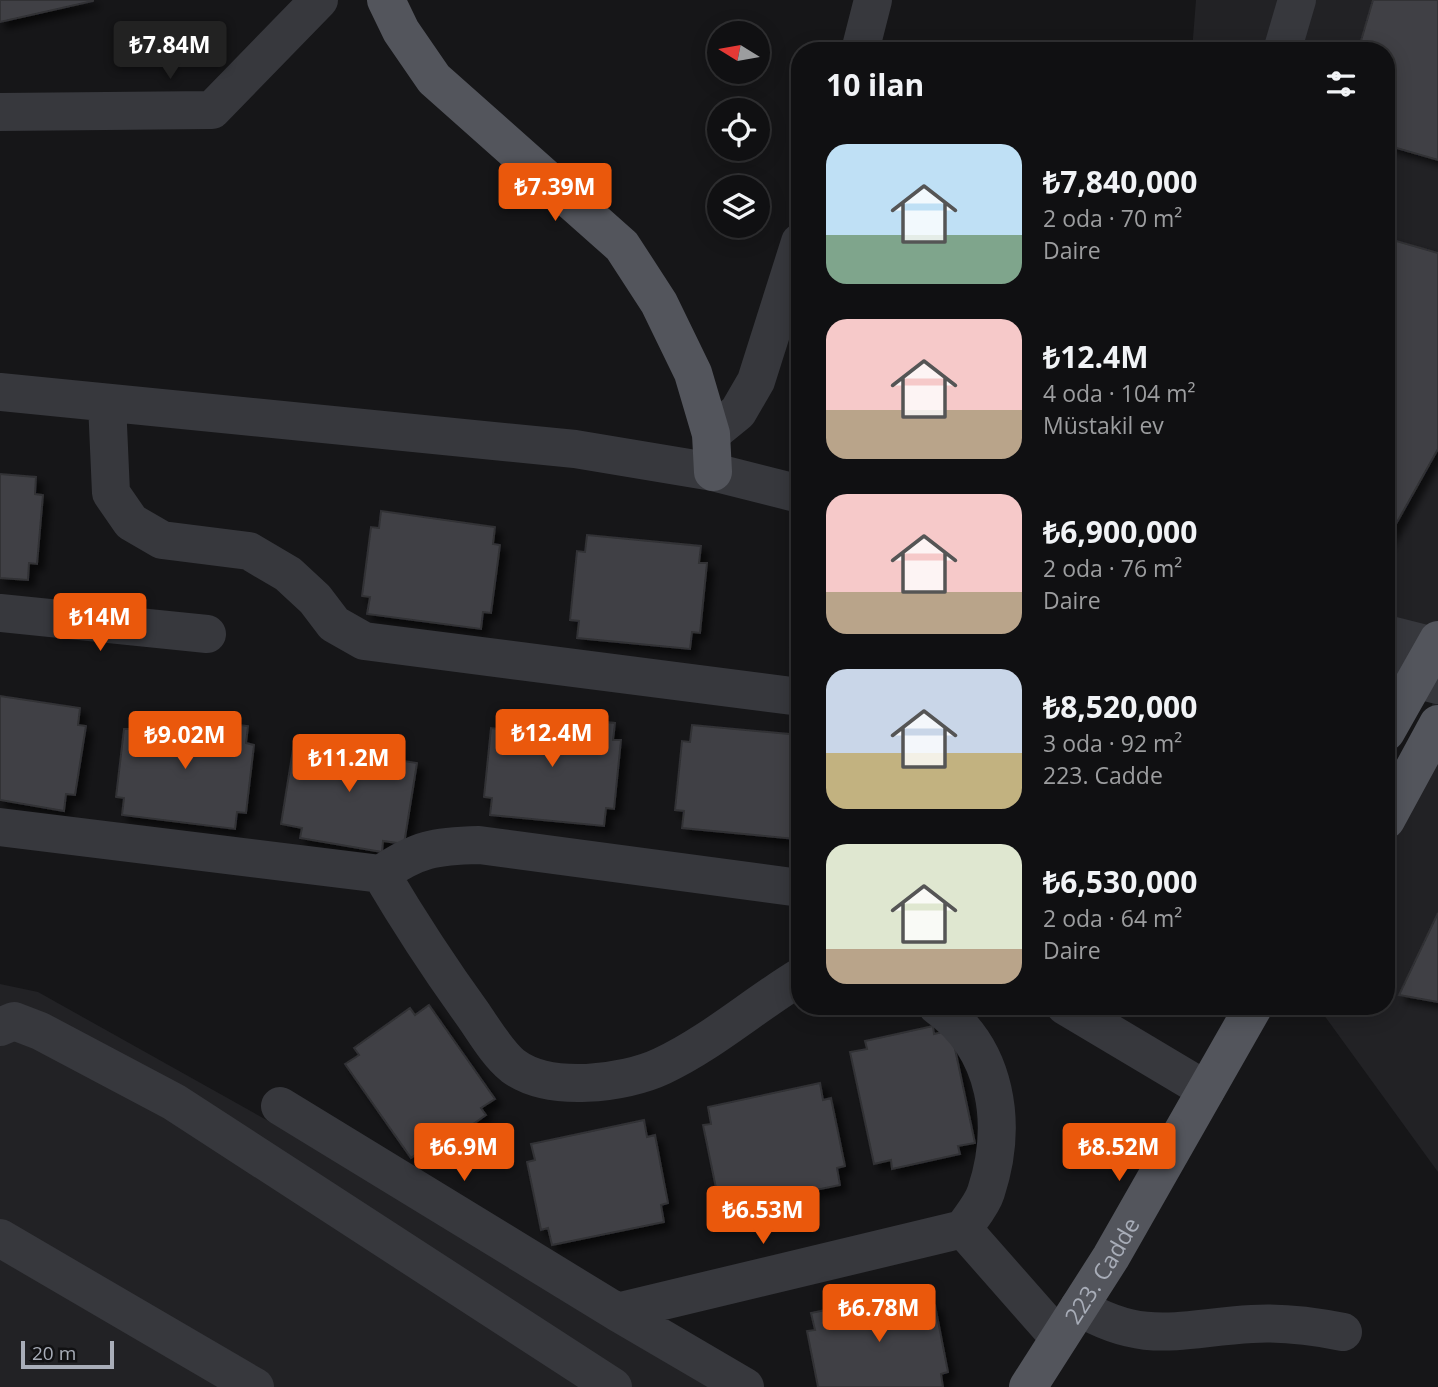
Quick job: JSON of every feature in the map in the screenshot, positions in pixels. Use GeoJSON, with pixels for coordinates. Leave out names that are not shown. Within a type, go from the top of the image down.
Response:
{"type":"FeatureCollection","features":[{"type":"Feature","properties":{"kind":"main road"},"geometry":{"type":"LineString","coordinates":[[386,0],[401,31],[434,79],[622,246],[659,303],[693,373],[711,434],[713,472]]}},
{"type":"Feature","properties":{"kind":"main road"},"geometry":{"type":"LineString","coordinates":[[1395,714],[1413,679],[1437,644]]}},
{"type":"Feature","properties":{"kind":"main road"},"geometry":{"type":"LineString","coordinates":[[1395,803],[1438,724]]}},
{"type":"Feature","properties":{"kind":"main road","name":"223. Cadde"},"geometry":{"type":"LineString","coordinates":[[1028,1387],[1111,1257],[1249,1015]]}},
{"type":"Feature","properties":{"kind":"street"},"geometry":{"type":"LineString","coordinates":[[0,112],[212,110],[319,0]]}},
{"type":"Feature","properties":{"kind":"street"},"geometry":{"type":"LineString","coordinates":[[862,42],[873,0]]}},
{"type":"Feature","properties":{"kind":"street"},"geometry":{"type":"LineString","coordinates":[[1285,42],[1297,0]]}},
{"type":"Feature","properties":{"kind":"street"},"geometry":{"type":"LineString","coordinates":[[711,434],[738,412],[756,381],[791,270]]}},
{"type":"Feature","properties":{"kind":"street"},"geometry":{"type":"LineString","coordinates":[[0,392],[575,449],[713,472],[791,492]]}},
{"type":"Feature","properties":{"kind":"street"},"geometry":{"type":"LineString","coordinates":[[107,403],[111,493],[117,506],[131,522],[162,540],[249,551],[288,574],[315,599],[334,624],[364,641],[791,695]]}},
{"type":"Feature","properties":{"kind":"street"},"geometry":{"type":"LineString","coordinates":[[0,614],[207,634]]}},
{"type":"Feature","properties":{"kind":"street"},"geometry":{"type":"LineString","coordinates":[[1395,636],[1437,644]]}},
{"type":"Feature","properties":{"kind":"street"},"geometry":{"type":"LineString","coordinates":[[0,827],[381,874],[408,855],[443,846],[479,845],[791,886]]}},
{"type":"Feature","properties":{"kind":"street"},"geometry":{"type":"LineString","coordinates":[[381,874],[421,943],[487,1035],[514,1066],[544,1079],[570,1083],[620,1079],[661,1067],[791,983]]}},
{"type":"Feature","properties":{"kind":"street"},"geometry":{"type":"LineString","coordinates":[[617,1312],[963,1229],[985,1195],[995,1152],[997,1101],[977,1048],[949,1015]]}},
{"type":"Feature","properties":{"kind":"street"},"geometry":{"type":"LineString","coordinates":[[1080,1015],[1206,1090]]}},
{"type":"Feature","properties":{"kind":"street"},"geometry":{"type":"LineString","coordinates":[[0,1027],[14,1021],[40,1031],[174,1102],[613,1387]]}},
{"type":"Feature","properties":{"kind":"street"},"geometry":{"type":"LineString","coordinates":[[280,1106],[745,1387]]}},
{"type":"Feature","properties":{"kind":"street"},"geometry":{"type":"LineString","coordinates":[[963,1229],[1069,1323],[1102,1321],[1142,1332],[1272,1324],[1343,1332]]}},
{"type":"Feature","properties":{"kind":"street"},"geometry":{"type":"LineString","coordinates":[[0,1238],[255,1387]]}},
{"type":"Feature","properties":{"kind":"shaded area"},"geometry":{"type":"Polygon","coordinates":[[[1196,0],[1438,0],[1438,670],[1395,651],[1395,42],[1193,42],[1196,0]]]}},
{"type":"Feature","properties":{"kind":"shaded area"},"geometry":{"type":"Polygon","coordinates":[[[1438,688],[1438,1172],[1324,1015],[1395,1015],[1395,806],[1438,688]]]}},
{"type":"Feature","properties":{"kind":"shaded area"},"geometry":{"type":"Polygon","coordinates":[[[0,984],[38,992],[322,1151],[715,1387],[0,1387],[0,984]]]}},
{"type":"Feature","properties":{"kind":"building"},"geometry":{"type":"Polygon","coordinates":[[[0,0],[93,0],[93,1],[0,22],[0,0]]]}},
{"type":"Feature","properties":{"kind":"building"},"geometry":{"type":"Polygon","coordinates":[[[1373,0],[1438,0],[1438,160],[1395,148],[1395,42],[1361,42],[1373,0]]]}},
{"type":"Feature","properties":{"kind":"building"},"geometry":{"type":"Polygon","coordinates":[[[1395,241],[1438,253],[1438,449],[1395,526],[1395,241]]]}},
{"type":"Feature","properties":{"kind":"building"},"geometry":{"type":"Polygon","coordinates":[[[0,474],[36,477],[35,494],[43,495],[37,564],[29,563],[28,580],[0,578],[0,474]]]}},
{"type":"Feature","properties":{"kind":"building"},"geometry":{"type":"Polygon","coordinates":[[[381,511],[495,527],[493,544],[500,545],[491,613],[483,612],[481,629],[367,614],[370,597],[362,596],[371,527],[379,528],[381,511]]]}},
{"type":"Feature","properties":{"kind":"building"},"geometry":{"type":"Polygon","coordinates":[[[587,535],[701,546],[699,563],[707,563],[700,633],[692,632],[690,649],[577,638],[579,621],[570,620],[577,551],[585,552],[587,535]]]}},
{"type":"Feature","properties":{"kind":"building"},"geometry":{"type":"Polygon","coordinates":[[[0,696],[80,708],[78,725],[86,726],[75,795],[66,794],[64,811],[0,800],[0,696]]]}},
{"type":"Feature","properties":{"kind":"building"},"geometry":{"type":"Polygon","coordinates":[[[501,711],[615,723],[613,740],[621,740],[614,809],[606,808],[604,826],[490,815],[492,798],[484,797],[491,728],[499,729],[501,711]]]}},
{"type":"Feature","properties":{"kind":"building"},"geometry":{"type":"Polygon","coordinates":[[[134,712],[248,726],[246,743],[254,745],[246,813],[237,812],[235,829],[122,815],[124,798],[116,797],[124,729],[133,729],[134,712]]]}},
{"type":"Feature","properties":{"kind":"building"},"geometry":{"type":"Polygon","coordinates":[[[692,725],[791,734],[791,839],[682,828],[684,811],[675,810],[682,741],[690,742],[692,725]]]}},
{"type":"Feature","properties":{"kind":"building"},"geometry":{"type":"Polygon","coordinates":[[[317,736],[398,749],[397,760],[417,763],[404,844],[383,841],[382,852],[300,838],[302,828],[281,824],[294,743],[315,747],[317,736]]]}},
{"type":"Feature","properties":{"kind":"building"},"geometry":{"type":"Polygon","coordinates":[[[1438,913],[1438,1002],[1399,995],[1438,913]]]}},
{"type":"Feature","properties":{"kind":"building"},"geometry":{"type":"Polygon","coordinates":[[[429,1005],[495,1099],[481,1108],[486,1115],[429,1155],[425,1148],[411,1158],[345,1064],[359,1055],[354,1048],[410,1008],[415,1015],[429,1005]]]}},
{"type":"Feature","properties":{"kind":"building"},"geometry":{"type":"Polygon","coordinates":[[[933,1026],[934,1034],[951,1030],[975,1143],[958,1146],[960,1154],[892,1169],[891,1160],[874,1164],[850,1052],[867,1049],[865,1041],[933,1026]]]}},
{"type":"Feature","properties":{"kind":"building"},"geometry":{"type":"Polygon","coordinates":[[[820,1083],[823,1100],[831,1098],[845,1166],[837,1168],[840,1185],[728,1208],[725,1191],[717,1193],[703,1125],[711,1124],[708,1107],[820,1083]]]}},
{"type":"Feature","properties":{"kind":"building"},"geometry":{"type":"Polygon","coordinates":[[[644,1120],[647,1137],[655,1135],[668,1203],[661,1205],[664,1222],[552,1245],[548,1228],[541,1230],[527,1162],[535,1160],[531,1144],[644,1120]]]}},
{"type":"Feature","properties":{"kind":"building"},"geometry":{"type":"Polygon","coordinates":[[[924,1289],[927,1306],[935,1305],[948,1372],[941,1374],[943,1387],[818,1387],[807,1331],[815,1330],[811,1313],[924,1289]]]}}]}
